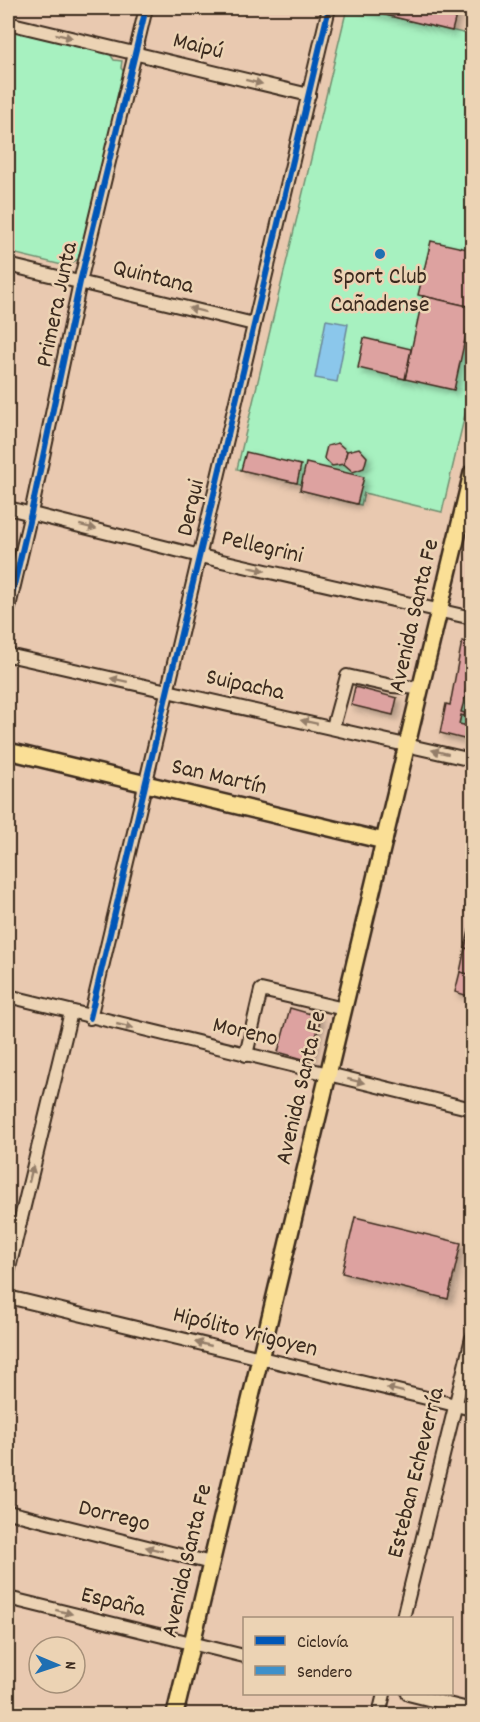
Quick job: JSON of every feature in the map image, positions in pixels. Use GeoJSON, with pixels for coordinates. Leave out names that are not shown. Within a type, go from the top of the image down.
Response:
{"type":"FeatureCollection","features":[{"type":"Feature","properties":{"kind":"main road","name":"Avenida Santa Fe"},"geometry":{"type":"LineString","coordinates":[[175,1714],[472,473]]}},
{"type":"Feature","properties":{"kind":"main road","name":"San Martín"},"geometry":{"type":"LineString","coordinates":[[8,751],[384,841]]}},
{"type":"Feature","properties":{"kind":"street","name":"Primera Junta"},"geometry":{"type":"LineString","coordinates":[[8,611],[32,513],[80,282],[146,8]]}},
{"type":"Feature","properties":{"kind":"street","name":"Derqui"},"geometry":{"type":"LineString","coordinates":[[90,1017],[329,8]]}},
{"type":"Feature","properties":{"kind":"street","name":"Maipú"},"geometry":{"type":"LineString","coordinates":[[8,22],[309,95]]}},
{"type":"Feature","properties":{"kind":"street","name":"Quintana"},"geometry":{"type":"LineString","coordinates":[[8,265],[254,324]]}},
{"type":"Feature","properties":{"kind":"street","name":"Pellegrini"},"geometry":{"type":"LineString","coordinates":[[8,508],[200,556],[472,618]]}},
{"type":"Feature","properties":{"kind":"street","name":"Suipacha"},"geometry":{"type":"LineString","coordinates":[[8,655],[472,760]]}},
{"type":"Feature","properties":{"kind":"street"},"geometry":{"type":"LineString","coordinates":[[333,727],[347,676],[392,686],[421,688]]}},
{"type":"Feature","properties":{"kind":"street"},"geometry":{"type":"LineString","coordinates":[[246,1055],[261,990],[344,1009]]}},
{"type":"Feature","properties":{"kind":"street","name":"Moreno"},"geometry":{"type":"LineString","coordinates":[[8,996],[472,1109]]}},
{"type":"Feature","properties":{"kind":"street"},"geometry":{"type":"LineString","coordinates":[[8,1272],[71,1012]]}},
{"type":"Feature","properties":{"kind":"street","name":"Hipólito Yrigoyen"},"geometry":{"type":"LineString","coordinates":[[8,1297],[472,1409]]}},
{"type":"Feature","properties":{"kind":"street","name":"Esteban Echeverría"},"geometry":{"type":"LineString","coordinates":[[403,1617],[472,1338]]}},
{"type":"Feature","properties":{"kind":"street","name":"Dorrego"},"geometry":{"type":"LineString","coordinates":[[8,1512],[211,1563]]}},
{"type":"Feature","properties":{"kind":"street","name":"España"},"geometry":{"type":"LineString","coordinates":[[8,1598],[243,1656]]}},
{"type":"Feature","properties":{"kind":"street"},"geometry":{"type":"LineString","coordinates":[[379,1714],[384,1695]]}},
{"type":"Feature","properties":{"kind":"street"},"geometry":{"type":"LineString","coordinates":[[412,1695],[472,1710]]}},
{"type":"Feature","properties":{"kind":"green space","name":"Sport Club Cañadense"},"geometry":{"type":"Polygon","coordinates":[[[347,8],[356,8],[472,35],[472,385],[442,512],[364,493],[361,505],[300,490],[301,484],[237,469],[347,8]]]}},
{"type":"Feature","properties":{"kind":"green space"},"geometry":{"type":"Polygon","coordinates":[[[8,30],[110,54],[114,60],[122,61],[121,68],[124,72],[80,258],[66,266],[8,252],[8,30]]]}},
{"type":"Feature","properties":{"kind":"green space"},"geometry":{"type":"Polygon","coordinates":[[[470,670],[472,671],[472,727],[459,724],[461,715],[464,716],[461,712],[465,697],[468,698],[469,694],[465,693],[470,670]]]}},
{"type":"Feature","properties":{"kind":"water"},"geometry":{"type":"Polygon","coordinates":[[[326,320],[348,324],[337,382],[315,378],[326,320]]]}},
{"type":"Feature","properties":{"kind":"building"},"geometry":{"type":"Polygon","coordinates":[[[356,8],[458,8],[452,31],[356,8]]]}},
{"type":"Feature","properties":{"kind":"building"},"geometry":{"type":"Polygon","coordinates":[[[431,241],[472,250],[472,307],[418,295],[431,241]]]}},
{"type":"Feature","properties":{"kind":"building"},"geometry":{"type":"Polygon","coordinates":[[[423,296],[472,307],[454,390],[405,379],[423,296]]]}},
{"type":"Feature","properties":{"kind":"building"},"geometry":{"type":"Polygon","coordinates":[[[364,338],[411,349],[405,379],[358,368],[364,338]]]}},
{"type":"Feature","properties":{"kind":"building"},"geometry":{"type":"Polygon","coordinates":[[[338,443],[347,451],[344,464],[332,466],[324,458],[327,446],[338,443]]]}},
{"type":"Feature","properties":{"kind":"building"},"geometry":{"type":"Polygon","coordinates":[[[359,448],[367,457],[364,468],[353,472],[344,464],[347,451],[359,448]]]}},
{"type":"Feature","properties":{"kind":"building"},"geometry":{"type":"Polygon","coordinates":[[[246,452],[301,465],[297,483],[241,470],[246,452]]]}},
{"type":"Feature","properties":{"kind":"building"},"geometry":{"type":"Polygon","coordinates":[[[306,463],[364,477],[357,504],[300,490],[306,463]]]}},
{"type":"Feature","properties":{"kind":"building"},"geometry":{"type":"Polygon","coordinates":[[[462,641],[472,644],[472,671],[470,670],[465,693],[469,694],[468,698],[465,697],[461,712],[465,713],[464,716],[461,715],[459,724],[472,727],[472,741],[440,733],[446,704],[450,705],[462,641]]]}},
{"type":"Feature","properties":{"kind":"building"},"geometry":{"type":"Polygon","coordinates":[[[355,687],[397,698],[393,715],[351,705],[355,687]]]}},
{"type":"Feature","properties":{"kind":"building"},"geometry":{"type":"Polygon","coordinates":[[[472,923],[472,950],[465,948],[472,923]]]}},
{"type":"Feature","properties":{"kind":"building"},"geometry":{"type":"Polygon","coordinates":[[[465,948],[472,950],[472,975],[460,972],[465,948]]]}},
{"type":"Feature","properties":{"kind":"building"},"geometry":{"type":"Polygon","coordinates":[[[460,972],[472,975],[472,997],[455,992],[460,972]]]}},
{"type":"Feature","properties":{"kind":"building"},"geometry":{"type":"Polygon","coordinates":[[[290,1008],[321,1017],[310,1061],[278,1052],[290,1008]]]}},
{"type":"Feature","properties":{"kind":"building"},"geometry":{"type":"Polygon","coordinates":[[[355,1217],[461,1243],[448,1299],[342,1273],[355,1217]]]}},
{"type":"Feature","properties":{"kind":"marked path"},"geometry":{"type":"LineString","coordinates":[[8,244],[12,266]]}},
{"type":"Feature","properties":{"kind":"cycle path"},"geometry":{"type":"LineString","coordinates":[[8,611],[80,282],[146,8]]}},
{"type":"Feature","properties":{"kind":"cycle path"},"geometry":{"type":"LineString","coordinates":[[90,1018],[329,8]]}},
{"type":"Feature","properties":{"kind":"place","name":"Sport Club Cañadense"},"geometry":{"type":"Point","coordinates":[380,254]}}]}
